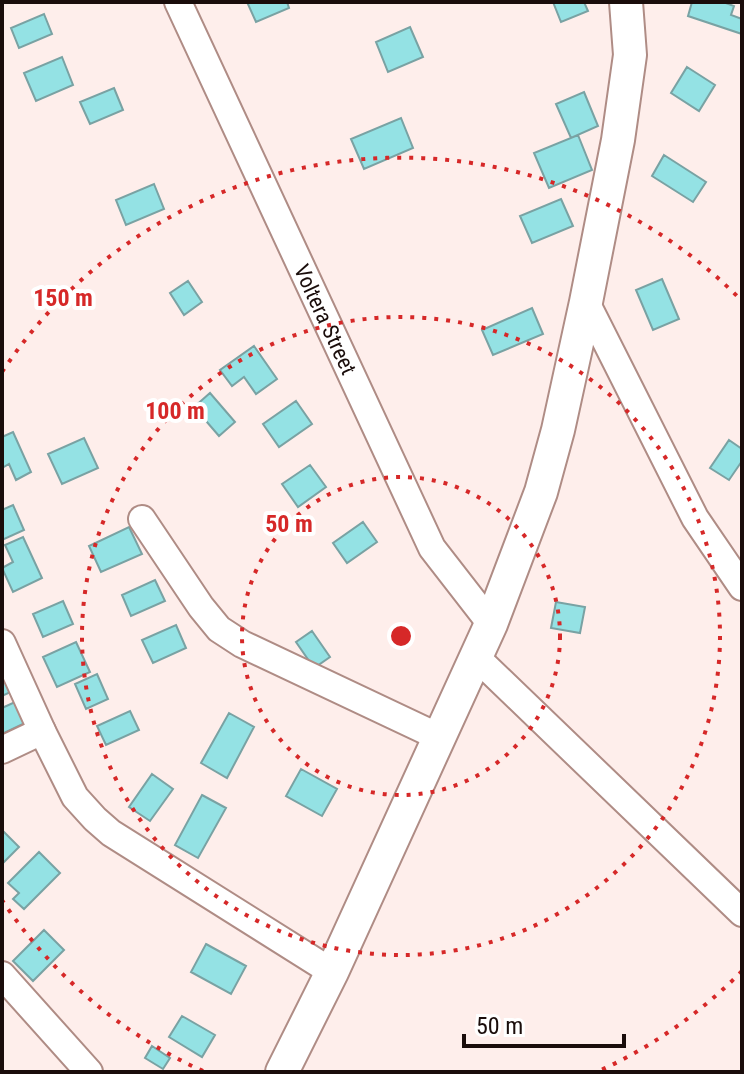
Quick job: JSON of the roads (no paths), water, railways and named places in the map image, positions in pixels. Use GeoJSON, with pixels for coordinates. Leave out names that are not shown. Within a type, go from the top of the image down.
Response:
{"type":"FeatureCollection","features":[{"type":"Feature","properties":{"kind":"main road"},"geometry":{"type":"LineString","coordinates":[[282,1072],[332,972],[491,624],[541,492],[586,302],[618,140],[630,55],[626,2]]}},
{"type":"Feature","properties":{"kind":"street","name":"Voltera Street"},"geometry":{"type":"LineString","coordinates":[[178,2],[432,548],[491,624]]}},
{"type":"Feature","properties":{"kind":"street"},"geometry":{"type":"LineString","coordinates":[[630,55],[641,2]]}},
{"type":"Feature","properties":{"kind":"street"},"geometry":{"type":"LineString","coordinates":[[586,302],[695,518],[742,587]]}},
{"type":"Feature","properties":{"kind":"street"},"geometry":{"type":"LineString","coordinates":[[142,519],[219,629],[242,644],[439,737]]}},
{"type":"Feature","properties":{"kind":"street"},"geometry":{"type":"LineString","coordinates":[[2,643],[75,797],[95,819],[111,833],[332,972]]}},
{"type":"Feature","properties":{"kind":"street"},"geometry":{"type":"LineString","coordinates":[[476,657],[742,913]]}},
{"type":"Feature","properties":{"kind":"street"},"geometry":{"type":"LineString","coordinates":[[2,750],[42,731]]}},
{"type":"Feature","properties":{"kind":"street"},"geometry":{"type":"LineString","coordinates":[[2,975],[89,1072]]}}]}
